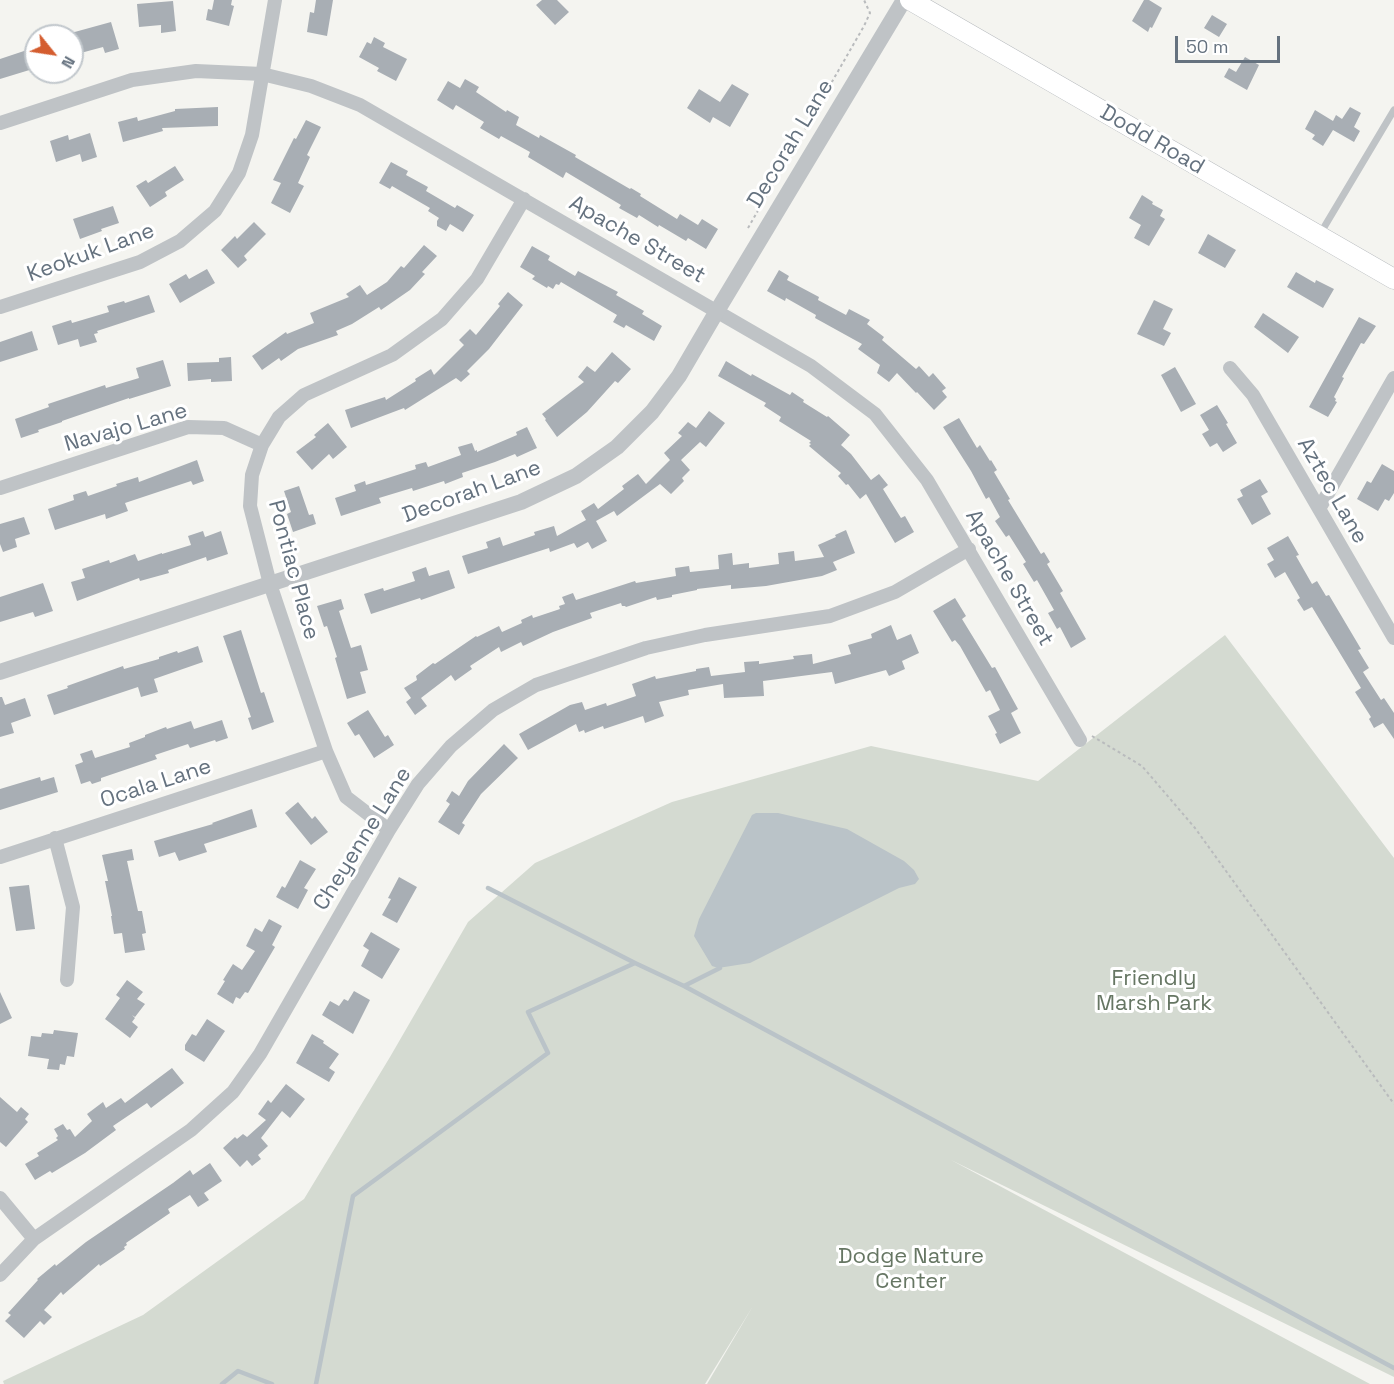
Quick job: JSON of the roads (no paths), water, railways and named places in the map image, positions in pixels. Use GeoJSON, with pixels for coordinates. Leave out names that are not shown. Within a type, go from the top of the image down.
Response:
{"type":"FeatureCollection","features":[{"type":"Feature","properties":{"kind":"main road","name":"Dodd Road"},"geometry":{"type":"LineString","coordinates":[[910,0],[1394,279]]}},
{"type":"Feature","properties":{"kind":"street","name":"Keokuk Lane"},"geometry":{"type":"LineString","coordinates":[[0,307],[140,262],[180,241],[215,211],[239,173],[252,135],[275,0]]}},
{"type":"Feature","properties":{"kind":"street","name":"Decorah Lane"},"geometry":{"type":"LineString","coordinates":[[0,672],[521,502],[576,476],[617,447],[652,412],[679,376],[904,0]]}},
{"type":"Feature","properties":{"kind":"street","name":"Apache Street"},"geometry":{"type":"LineString","coordinates":[[0,123],[132,80],[196,72],[262,74],[311,86],[360,105],[811,366],[875,414],[927,480],[1080,740]]}},
{"type":"Feature","properties":{"kind":"street","name":"Pontiac Place"},"geometry":{"type":"LineString","coordinates":[[389,830],[346,797],[326,751],[270,584],[250,506],[252,475],[262,445],[279,417],[304,395],[392,355],[442,318],[477,279],[524,199]]}},
{"type":"Feature","properties":{"kind":"street","name":"Aztec Lane"},"geometry":{"type":"LineString","coordinates":[[1230,368],[1252,395],[1392,633]]}},
{"type":"Feature","properties":{"kind":"street"},"geometry":{"type":"LineString","coordinates":[[1318,509],[1394,378]]}},
{"type":"Feature","properties":{"kind":"street","name":"Navajo Lane"},"geometry":{"type":"LineString","coordinates":[[0,488],[188,427],[224,428],[262,445]]}},
{"type":"Feature","properties":{"kind":"street","name":"Cheyenne Lane"},"geometry":{"type":"LineString","coordinates":[[0,1275],[34,1239],[191,1130],[233,1092],[260,1054],[418,784],[451,746],[493,710],[536,685],[646,648],[705,635],[830,615],[895,592],[969,549]]}},
{"type":"Feature","properties":{"kind":"street","name":"Ocala Lane"},"geometry":{"type":"LineString","coordinates":[[0,857],[326,751]]}},
{"type":"Feature","properties":{"kind":"street"},"geometry":{"type":"LineString","coordinates":[[55,838],[73,907],[67,980]]}},
{"type":"Feature","properties":{"kind":"street"},"geometry":{"type":"LineString","coordinates":[[0,1198],[34,1239]]}},
{"type":"Feature","properties":{"kind":"lane"},"geometry":{"type":"LineString","coordinates":[[1319,236],[1394,110]]}},
{"type":"Feature","properties":{"kind":"waterway"},"geometry":{"type":"LineString","coordinates":[[488,888],[684,986],[1394,1368]]}},
{"type":"Feature","properties":{"kind":"waterway"},"geometry":{"type":"LineString","coordinates":[[316,1384],[353,1196],[548,1053],[528,1012],[635,963]]}},
{"type":"Feature","properties":{"kind":"waterway"},"geometry":{"type":"LineString","coordinates":[[684,986],[720,968]]}},
{"type":"Feature","properties":{"kind":"waterway"},"geometry":{"type":"LineString","coordinates":[[222,1384],[238,1371],[272,1384]]}},
{"type":"Feature","properties":{"kind":"park label","name":"Friendly Marsh Park"},"geometry":{"type":"Point","coordinates":[1154,992]}},
{"type":"Feature","properties":{"kind":"park label","name":"Dodge Nature Center"},"geometry":{"type":"Point","coordinates":[911,1270]}}]}
